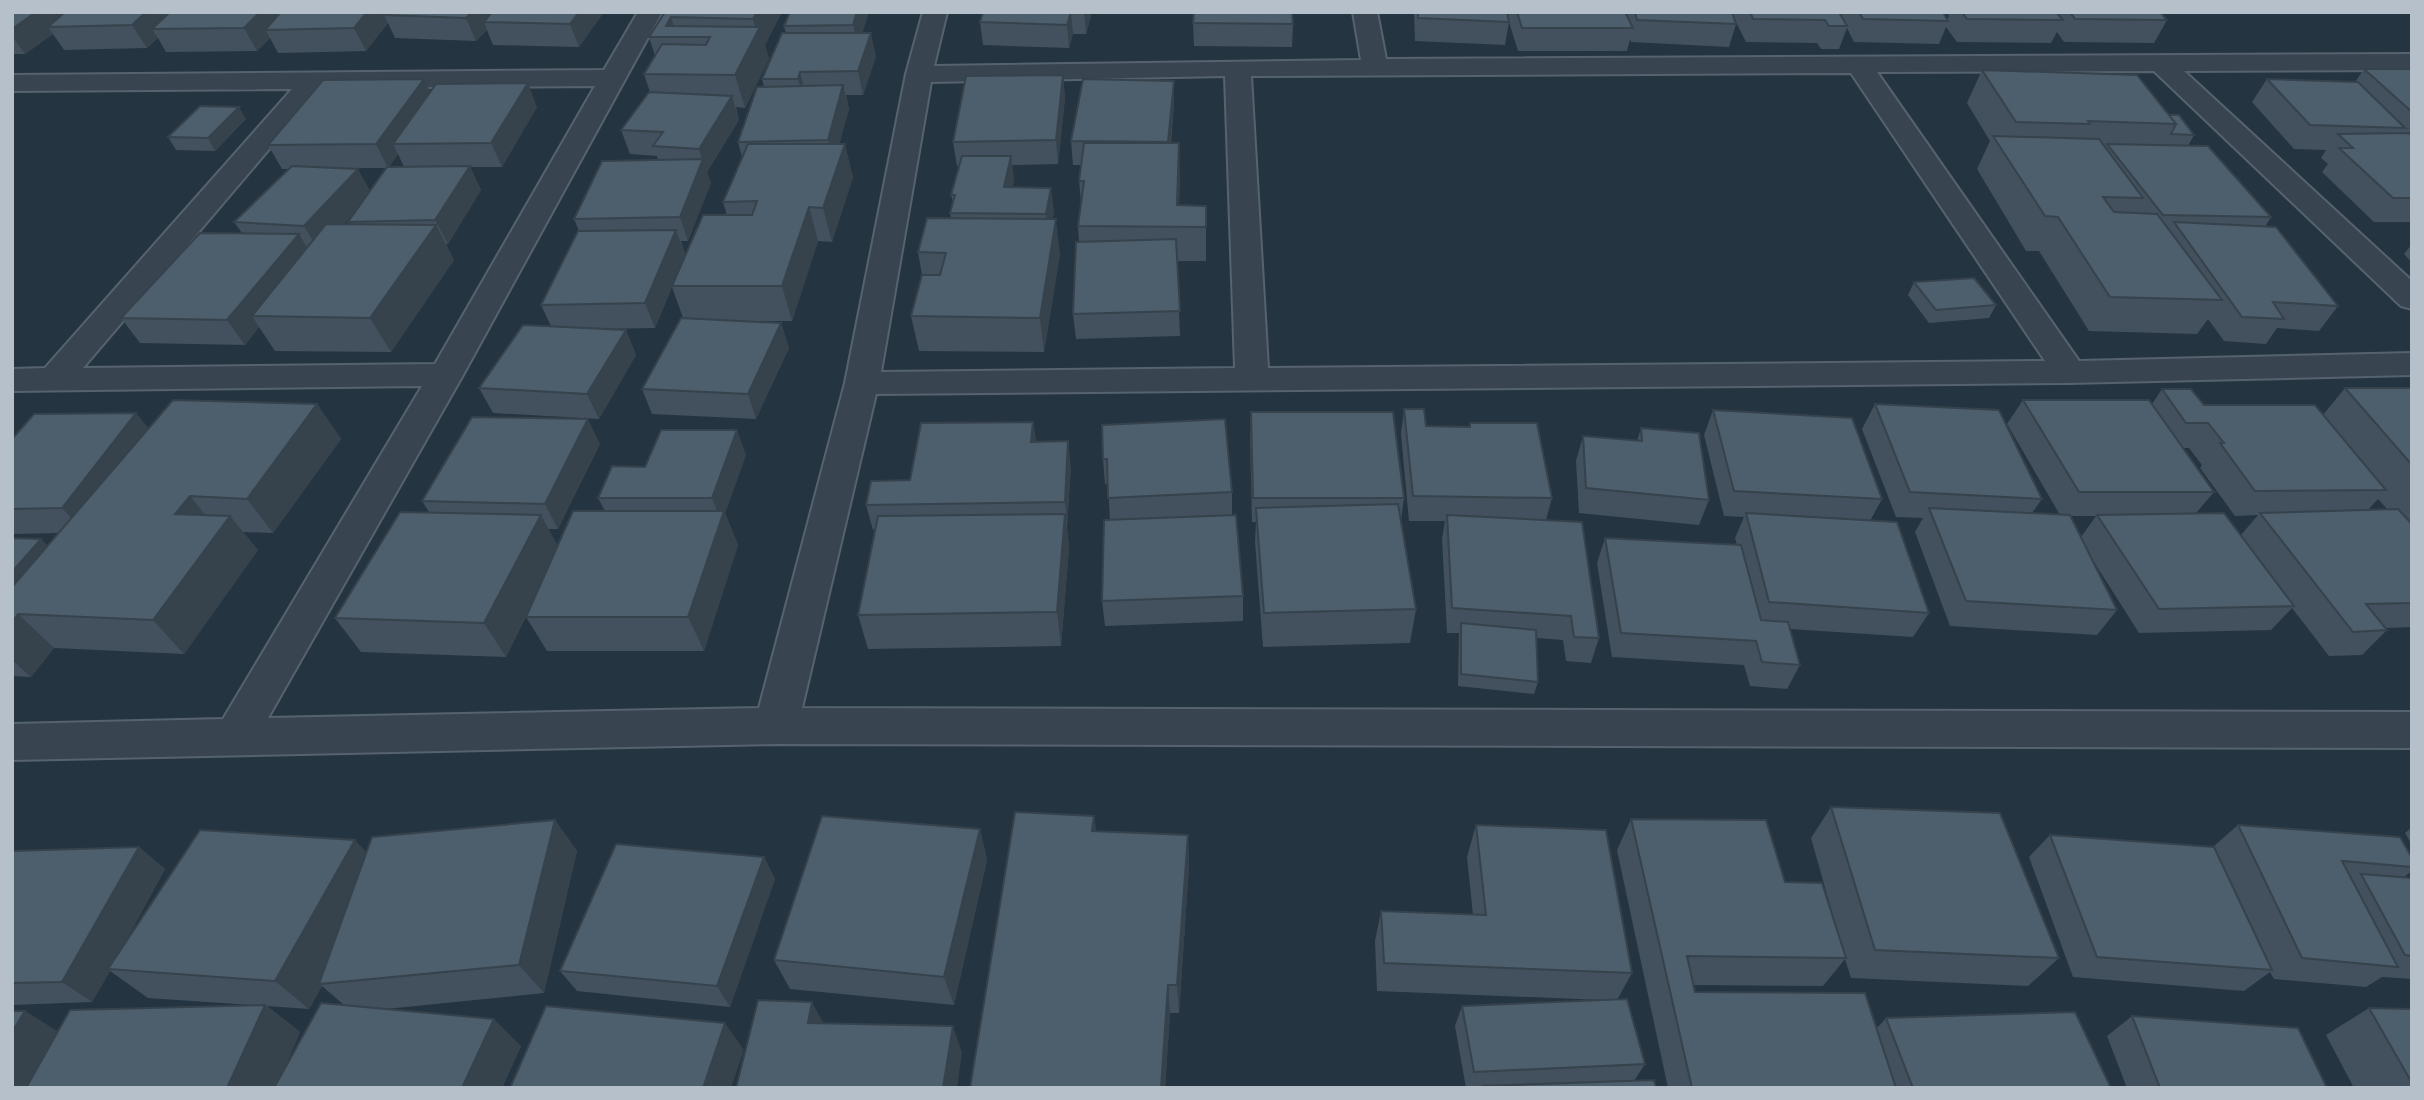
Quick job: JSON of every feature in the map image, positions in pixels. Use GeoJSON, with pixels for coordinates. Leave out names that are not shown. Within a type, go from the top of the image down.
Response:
{"type":"FeatureCollection","features":[{"type":"Feature","properties":{"kind":"street"},"geometry":{"type":"LineString","coordinates":[[234,737],[446,375],[650,12]]}},
{"type":"Feature","properties":{"kind":"street"},"geometry":{"type":"LineString","coordinates":[[776,726],[862,383],[919,74],[935,12]]}},
{"type":"Feature","properties":{"kind":"street"},"geometry":{"type":"LineString","coordinates":[[1365,12],[1375,69]]}},
{"type":"Feature","properties":{"kind":"street"},"geometry":{"type":"LineString","coordinates":[[919,74],[1238,68],[1860,67],[2412,62]]}},
{"type":"Feature","properties":{"kind":"street"},"geometry":{"type":"LineString","coordinates":[[2161,64],[2412,299]]}},
{"type":"Feature","properties":{"kind":"street"},"geometry":{"type":"LineString","coordinates":[[1860,67],[2069,372]]}},
{"type":"Feature","properties":{"kind":"street"},"geometry":{"type":"LineString","coordinates":[[1238,68],[1252,379]]}},
{"type":"Feature","properties":{"kind":"street"},"geometry":{"type":"LineString","coordinates":[[15,85],[613,78]]}},
{"type":"Feature","properties":{"kind":"street"},"geometry":{"type":"LineString","coordinates":[[55,379],[314,80]]}},
{"type":"Feature","properties":{"kind":"street"},"geometry":{"type":"LineString","coordinates":[[862,383],[2069,372],[2412,364]]}},
{"type":"Feature","properties":{"kind":"street"},"geometry":{"type":"LineString","coordinates":[[12,380],[446,375]]}},
{"type":"Feature","properties":{"kind":"street"},"geometry":{"type":"LineString","coordinates":[[12,741],[776,726],[2412,730]]}},
{"type":"Feature","properties":{"kind":"building"},"geometry":{"type":"Polygon","coordinates":[[[12,12],[36,12],[12,29],[12,12]]]}},
{"type":"Feature","properties":{"kind":"building"},"geometry":{"type":"Polygon","coordinates":[[[65,12],[146,12],[132,25],[48,27],[65,12]]]}},
{"type":"Feature","properties":{"kind":"building"},"geometry":{"type":"Polygon","coordinates":[[[170,12],[260,12],[244,28],[152,29],[170,12]]]}},
{"type":"Feature","properties":{"kind":"building"},"geometry":{"type":"Polygon","coordinates":[[[281,12],[367,12],[354,28],[265,30],[281,12]]]}},
{"type":"Feature","properties":{"kind":"building"},"geometry":{"type":"Polygon","coordinates":[[[386,12],[472,12],[466,18],[384,15],[386,12]]]}},
{"type":"Feature","properties":{"kind":"building"},"geometry":{"type":"Polygon","coordinates":[[[492,12],[579,12],[570,24],[484,22],[492,12]]]}},
{"type":"Feature","properties":{"kind":"building"},"geometry":{"type":"Polygon","coordinates":[[[665,12],[757,12],[753,19],[671,17],[666,26],[760,27],[735,75],[644,74],[662,44],[706,45],[710,37],[649,37],[665,12]]]}},
{"type":"Feature","properties":{"kind":"building"},"geometry":{"type":"Polygon","coordinates":[[[790,12],[857,12],[853,25],[784,26],[790,12]]]}},
{"type":"Feature","properties":{"kind":"building"},"geometry":{"type":"Polygon","coordinates":[[[983,12],[1071,12],[1067,25],[980,22],[983,12]]]}},
{"type":"Feature","properties":{"kind":"building"},"geometry":{"type":"Polygon","coordinates":[[[1194,12],[1292,12],[1293,24],[1193,23],[1194,12]]]}},
{"type":"Feature","properties":{"kind":"building"},"geometry":{"type":"Polygon","coordinates":[[[1418,12],[1507,12],[1509,22],[1418,18],[1418,12]]]}},
{"type":"Feature","properties":{"kind":"building"},"geometry":{"type":"Polygon","coordinates":[[[1517,12],[1625,12],[1633,28],[1522,28],[1517,12]]]}},
{"type":"Feature","properties":{"kind":"building"},"geometry":{"type":"Polygon","coordinates":[[[1635,12],[1732,12],[1736,24],[1637,20],[1635,12]]]}},
{"type":"Feature","properties":{"kind":"building"},"geometry":{"type":"Polygon","coordinates":[[[1750,12],[1839,12],[1847,26],[1829,26],[1825,20],[1753,19],[1750,12]]]}},
{"type":"Feature","properties":{"kind":"building"},"geometry":{"type":"Polygon","coordinates":[[[1859,12],[1943,12],[1948,21],[1863,19],[1859,12]]]}},
{"type":"Feature","properties":{"kind":"building"},"geometry":{"type":"Polygon","coordinates":[[[1962,12],[2056,12],[2063,20],[1967,19],[1962,12]]]}},
{"type":"Feature","properties":{"kind":"building"},"geometry":{"type":"Polygon","coordinates":[[[2070,12],[2160,12],[2167,20],[2075,19],[2070,12]]]}},
{"type":"Feature","properties":{"kind":"building"},"geometry":{"type":"Polygon","coordinates":[[[782,33],[871,33],[858,71],[800,72],[798,79],[762,79],[782,33]]]}},
{"type":"Feature","properties":{"kind":"building"},"geometry":{"type":"Polygon","coordinates":[[[2364,69],[2412,69],[2412,112],[2364,69]]]}},
{"type":"Feature","properties":{"kind":"building"},"geometry":{"type":"Polygon","coordinates":[[[1982,70],[2137,75],[2176,124],[2016,122],[1982,70]]]}},
{"type":"Feature","properties":{"kind":"building"},"geometry":{"type":"Polygon","coordinates":[[[1063,75],[1056,140],[953,142],[966,76],[1063,75]]]}},
{"type":"Feature","properties":{"kind":"building"},"geometry":{"type":"Polygon","coordinates":[[[424,79],[376,144],[268,145],[323,80],[424,79]]]}},
{"type":"Feature","properties":{"kind":"building"},"geometry":{"type":"Polygon","coordinates":[[[1083,79],[1174,81],[1168,142],[1071,141],[1083,79]]]}},
{"type":"Feature","properties":{"kind":"building"},"geometry":{"type":"Polygon","coordinates":[[[2267,79],[2358,82],[2405,128],[2310,125],[2267,79]]]}},
{"type":"Feature","properties":{"kind":"building"},"geometry":{"type":"Polygon","coordinates":[[[528,83],[491,143],[393,144],[436,84],[528,83]]]}},
{"type":"Feature","properties":{"kind":"building"},"geometry":{"type":"Polygon","coordinates":[[[843,85],[828,140],[738,142],[757,87],[843,85]]]}},
{"type":"Feature","properties":{"kind":"building"},"geometry":{"type":"Polygon","coordinates":[[[649,92],[732,96],[699,149],[653,146],[663,132],[621,130],[649,92]]]}},
{"type":"Feature","properties":{"kind":"building"},"geometry":{"type":"Polygon","coordinates":[[[200,106],[239,107],[208,138],[168,137],[200,106]]]}},
{"type":"Feature","properties":{"kind":"building"},"geometry":{"type":"Polygon","coordinates":[[[2169,115],[2179,115],[2194,135],[2171,134],[2176,124],[2169,115]]]}},
{"type":"Feature","properties":{"kind":"building"},"geometry":{"type":"Polygon","coordinates":[[[2409,133],[2412,136],[2412,198],[2393,198],[2339,148],[2353,148],[2338,134],[2409,133]]]}},
{"type":"Feature","properties":{"kind":"building"},"geometry":{"type":"Polygon","coordinates":[[[1993,136],[2099,139],[2143,198],[2103,197],[2114,212],[2157,214],[2222,300],[2110,297],[2058,217],[2045,216],[1993,136]]]}},
{"type":"Feature","properties":{"kind":"building"},"geometry":{"type":"Polygon","coordinates":[[[1084,143],[1179,143],[1177,205],[1206,206],[1206,227],[1078,226],[1084,181],[1079,181],[1084,143]]]}},
{"type":"Feature","properties":{"kind":"building"},"geometry":{"type":"Polygon","coordinates":[[[748,144],[845,144],[823,208],[809,207],[782,286],[672,286],[703,215],[752,215],[757,201],[723,202],[748,144]]]}},
{"type":"Feature","properties":{"kind":"building"},"geometry":{"type":"Polygon","coordinates":[[[2107,144],[2208,146],[2271,217],[2163,215],[2107,144]]]}},
{"type":"Feature","properties":{"kind":"building"},"geometry":{"type":"Polygon","coordinates":[[[962,156],[1011,156],[1004,187],[1051,188],[1046,214],[950,213],[955,195],[951,195],[962,156]]]}},
{"type":"Feature","properties":{"kind":"building"},"geometry":{"type":"Polygon","coordinates":[[[703,159],[680,217],[574,219],[602,161],[703,159]]]}},
{"type":"Feature","properties":{"kind":"building"},"geometry":{"type":"Polygon","coordinates":[[[292,166],[358,169],[304,226],[234,222],[292,166]]]}},
{"type":"Feature","properties":{"kind":"building"},"geometry":{"type":"Polygon","coordinates":[[[470,166],[435,220],[348,222],[387,167],[470,166]]]}},
{"type":"Feature","properties":{"kind":"building"},"geometry":{"type":"Polygon","coordinates":[[[927,218],[1056,219],[1040,318],[911,316],[922,275],[940,275],[946,253],[918,252],[927,218]]]}},
{"type":"Feature","properties":{"kind":"building"},"geometry":{"type":"Polygon","coordinates":[[[2174,222],[2276,227],[2338,306],[2273,302],[2284,319],[2242,317],[2174,222]]]}},
{"type":"Feature","properties":{"kind":"building"},"geometry":{"type":"Polygon","coordinates":[[[326,224],[436,225],[370,318],[252,316],[326,224]]]}},
{"type":"Feature","properties":{"kind":"building"},"geometry":{"type":"Polygon","coordinates":[[[676,230],[645,303],[541,305],[578,231],[676,230]]]}},
{"type":"Feature","properties":{"kind":"building"},"geometry":{"type":"Polygon","coordinates":[[[200,233],[299,234],[227,320],[121,318],[200,233]]]}},
{"type":"Feature","properties":{"kind":"building"},"geometry":{"type":"Polygon","coordinates":[[[1176,239],[1180,311],[1073,314],[1076,242],[1176,239]]]}},
{"type":"Feature","properties":{"kind":"building"},"geometry":{"type":"Polygon","coordinates":[[[1974,278],[1996,305],[1936,310],[1914,282],[1974,278]]]}},
{"type":"Feature","properties":{"kind":"building"},"geometry":{"type":"Polygon","coordinates":[[[681,318],[781,323],[748,394],[642,389],[681,318]]]}},
{"type":"Feature","properties":{"kind":"building"},"geometry":{"type":"Polygon","coordinates":[[[523,325],[626,330],[587,394],[479,388],[523,325]]]}},
{"type":"Feature","properties":{"kind":"building"},"geometry":{"type":"Polygon","coordinates":[[[2345,388],[2412,388],[2412,465],[2345,388]]]}},
{"type":"Feature","properties":{"kind":"building"},"geometry":{"type":"Polygon","coordinates":[[[2162,389],[2191,389],[2204,405],[2315,405],[2386,490],[2255,491],[2208,423],[2186,423],[2162,389]]]}},
{"type":"Feature","properties":{"kind":"building"},"geometry":{"type":"Polygon","coordinates":[[[173,400],[317,404],[247,499],[190,496],[175,514],[230,516],[153,620],[18,614],[12,622],[12,587],[173,400]]]}},
{"type":"Feature","properties":{"kind":"building"},"geometry":{"type":"Polygon","coordinates":[[[2023,400],[2149,400],[2214,492],[2079,492],[2023,400]]]}},
{"type":"Feature","properties":{"kind":"building"},"geometry":{"type":"Polygon","coordinates":[[[1875,404],[1999,410],[2042,499],[1910,492],[1875,404]]]}},
{"type":"Feature","properties":{"kind":"building"},"geometry":{"type":"Polygon","coordinates":[[[1404,409],[1424,409],[1426,426],[1470,427],[1470,423],[1537,423],[1552,498],[1413,496],[1404,409]]]}},
{"type":"Feature","properties":{"kind":"building"},"geometry":{"type":"Polygon","coordinates":[[[1713,410],[1852,418],[1882,499],[1734,491],[1713,410]]]}},
{"type":"Feature","properties":{"kind":"building"},"geometry":{"type":"Polygon","coordinates":[[[1251,412],[1393,412],[1404,498],[1253,498],[1251,412]]]}},
{"type":"Feature","properties":{"kind":"building"},"geometry":{"type":"Polygon","coordinates":[[[136,413],[62,508],[12,509],[12,438],[34,414],[136,413]]]}},
{"type":"Feature","properties":{"kind":"building"},"geometry":{"type":"Polygon","coordinates":[[[472,417],[588,419],[545,504],[422,501],[472,417]]]}},
{"type":"Feature","properties":{"kind":"building"},"geometry":{"type":"Polygon","coordinates":[[[1225,419],[1232,492],[1108,498],[1107,459],[1103,459],[1102,425],[1225,419]]]}},
{"type":"Feature","properties":{"kind":"building"},"geometry":{"type":"Polygon","coordinates":[[[1033,422],[1031,442],[1068,441],[1065,502],[866,505],[871,481],[910,480],[921,423],[1033,422]]]}},
{"type":"Feature","properties":{"kind":"building"},"geometry":{"type":"Polygon","coordinates":[[[1641,428],[1699,433],[1709,500],[1586,488],[1583,436],[1642,441],[1641,428]]]}},
{"type":"Feature","properties":{"kind":"building"},"geometry":{"type":"Polygon","coordinates":[[[661,430],[737,430],[712,498],[598,498],[612,466],[645,467],[661,430]]]}},
{"type":"Feature","properties":{"kind":"building"},"geometry":{"type":"Polygon","coordinates":[[[1398,504],[1416,609],[1264,613],[1256,508],[1398,504]]]}},
{"type":"Feature","properties":{"kind":"building"},"geometry":{"type":"Polygon","coordinates":[[[1929,508],[2070,515],[2117,610],[1966,601],[1929,508]]]}},
{"type":"Feature","properties":{"kind":"building"},"geometry":{"type":"Polygon","coordinates":[[[2398,509],[2412,524],[2412,603],[2366,604],[2387,630],[2353,632],[2260,513],[2398,509]]]}},
{"type":"Feature","properties":{"kind":"building"},"geometry":{"type":"Polygon","coordinates":[[[573,511],[724,511],[688,617],[526,617],[573,511]]]}},
{"type":"Feature","properties":{"kind":"building"},"geometry":{"type":"Polygon","coordinates":[[[400,512],[541,515],[484,623],[335,618],[400,512]]]}},
{"type":"Feature","properties":{"kind":"building"},"geometry":{"type":"Polygon","coordinates":[[[1746,513],[1897,522],[1929,613],[1769,602],[1746,513]]]}},
{"type":"Feature","properties":{"kind":"building"},"geometry":{"type":"Polygon","coordinates":[[[2224,513],[2294,606],[2159,609],[2097,515],[2224,513]]]}},
{"type":"Feature","properties":{"kind":"building"},"geometry":{"type":"Polygon","coordinates":[[[1065,514],[1057,612],[858,615],[878,516],[1065,514]]]}},
{"type":"Feature","properties":{"kind":"building"},"geometry":{"type":"Polygon","coordinates":[[[1236,515],[1243,596],[1102,601],[1104,520],[1236,515]]]}},
{"type":"Feature","properties":{"kind":"building"},"geometry":{"type":"Polygon","coordinates":[[[1447,515],[1582,522],[1599,638],[1574,637],[1571,616],[1452,608],[1447,515]]]}},
{"type":"Feature","properties":{"kind":"building"},"geometry":{"type":"Polygon","coordinates":[[[12,538],[41,539],[12,572],[12,538]]]}},
{"type":"Feature","properties":{"kind":"building"},"geometry":{"type":"Polygon","coordinates":[[[1605,538],[1741,545],[1761,620],[1788,622],[1800,665],[1762,662],[1756,641],[1621,633],[1605,538]]]}},
{"type":"Feature","properties":{"kind":"building"},"geometry":{"type":"Polygon","coordinates":[[[1461,623],[1536,630],[1538,682],[1461,674],[1461,623]]]}},
{"type":"Feature","properties":{"kind":"building"},"geometry":{"type":"Polygon","coordinates":[[[1831,807],[2000,813],[2059,958],[1875,950],[1831,807]]]}},
{"type":"Feature","properties":{"kind":"building"},"geometry":{"type":"Polygon","coordinates":[[[1015,812],[1094,816],[1092,831],[1188,835],[1177,985],[1168,985],[1161,1088],[970,1088],[1015,812]]]}},
{"type":"Feature","properties":{"kind":"building"},"geometry":{"type":"Polygon","coordinates":[[[822,816],[980,829],[944,977],[774,960],[822,816]]]}},
{"type":"Feature","properties":{"kind":"building"},"geometry":{"type":"Polygon","coordinates":[[[1631,819],[1766,820],[1785,882],[1822,883],[1846,958],[1687,956],[1695,992],[1865,993],[1896,1088],[1692,1088],[1631,819]]]}},
{"type":"Feature","properties":{"kind":"building"},"geometry":{"type":"Polygon","coordinates":[[[555,820],[519,965],[319,984],[372,837],[555,820]]]}},
{"type":"Feature","properties":{"kind":"building"},"geometry":{"type":"Polygon","coordinates":[[[1476,825],[1606,830],[1632,973],[1384,963],[1381,911],[1486,915],[1476,825]]]}},
{"type":"Feature","properties":{"kind":"building"},"geometry":{"type":"Polygon","coordinates":[[[2238,825],[2400,837],[2412,858],[2412,867],[2342,861],[2398,967],[2302,958],[2238,825]]]}},
{"type":"Feature","properties":{"kind":"building"},"geometry":{"type":"Polygon","coordinates":[[[200,830],[355,840],[275,981],[108,969],[200,830]]]}},
{"type":"Feature","properties":{"kind":"building"},"geometry":{"type":"Polygon","coordinates":[[[2050,835],[2214,847],[2272,970],[2097,957],[2050,835]]]}},
{"type":"Feature","properties":{"kind":"building"},"geometry":{"type":"Polygon","coordinates":[[[616,844],[764,857],[717,986],[560,971],[616,844]]]}},
{"type":"Feature","properties":{"kind":"building"},"geometry":{"type":"Polygon","coordinates":[[[139,847],[62,982],[12,983],[12,851],[139,847]]]}},
{"type":"Feature","properties":{"kind":"building"},"geometry":{"type":"Polygon","coordinates":[[[2361,874],[2412,878],[2412,956],[2405,955],[2361,874]]]}},
{"type":"Feature","properties":{"kind":"building"},"geometry":{"type":"Polygon","coordinates":[[[1627,999],[1645,1064],[1474,1072],[1462,1006],[1627,999]]]}},
{"type":"Feature","properties":{"kind":"building"},"geometry":{"type":"Polygon","coordinates":[[[758,1000],[812,1002],[808,1023],[953,1026],[943,1088],[736,1088],[758,1000]]]}},
{"type":"Feature","properties":{"kind":"building"},"geometry":{"type":"Polygon","coordinates":[[[321,1003],[494,1019],[462,1088],[274,1088],[321,1003]]]}},
{"type":"Feature","properties":{"kind":"building"},"geometry":{"type":"Polygon","coordinates":[[[265,1005],[227,1088],[26,1088],[70,1010],[265,1005]]]}},
{"type":"Feature","properties":{"kind":"building"},"geometry":{"type":"Polygon","coordinates":[[[546,1006],[725,1023],[703,1088],[510,1088],[546,1006]]]}},
{"type":"Feature","properties":{"kind":"building"},"geometry":{"type":"Polygon","coordinates":[[[2369,1008],[2412,1009],[2412,1083],[2369,1008]]]}},
{"type":"Feature","properties":{"kind":"building"},"geometry":{"type":"Polygon","coordinates":[[[12,1011],[25,1011],[12,1032],[12,1011]]]}},
{"type":"Feature","properties":{"kind":"building"},"geometry":{"type":"Polygon","coordinates":[[[2075,1012],[2111,1088],[1913,1088],[1886,1018],[2075,1012]]]}},
{"type":"Feature","properties":{"kind":"building"},"geometry":{"type":"Polygon","coordinates":[[[2132,1016],[2298,1028],[2327,1088],[2160,1088],[2132,1016]]]}},
{"type":"Feature","properties":{"kind":"building"},"geometry":{"type":"Polygon","coordinates":[[[1654,1080],[1656,1088],[1483,1088],[1483,1086],[1654,1080]]]}}]}
